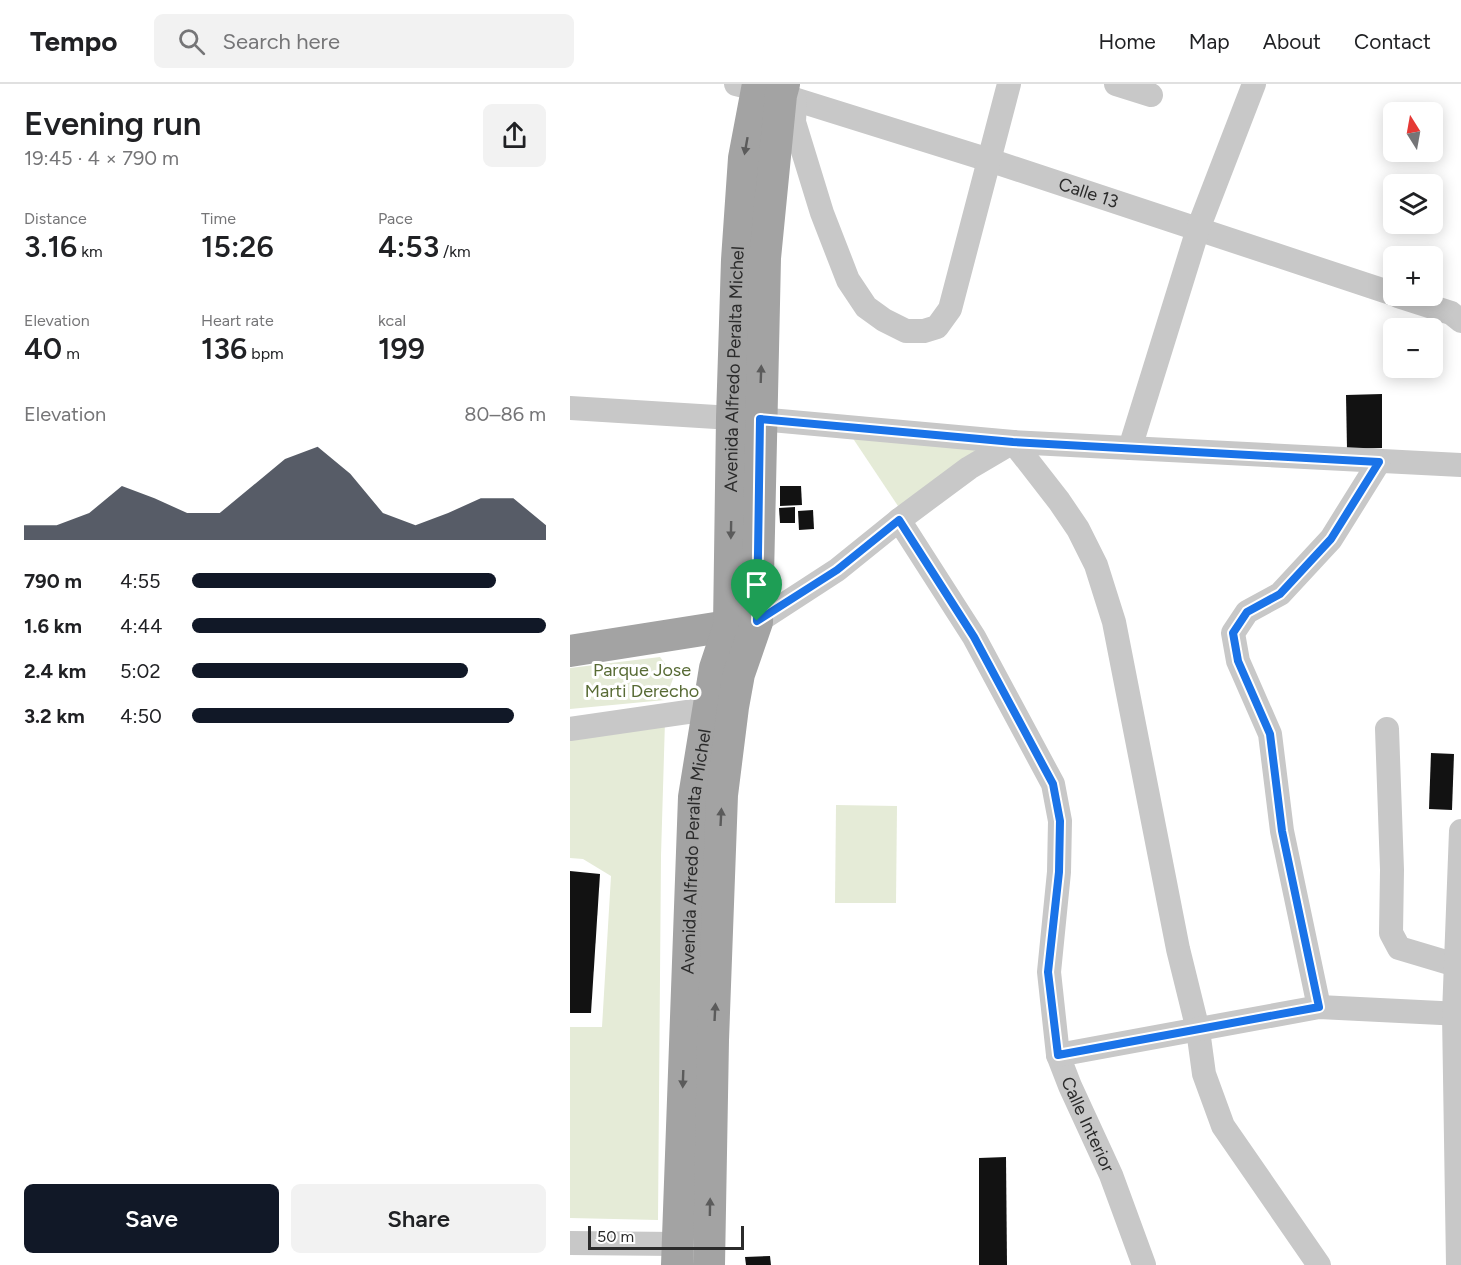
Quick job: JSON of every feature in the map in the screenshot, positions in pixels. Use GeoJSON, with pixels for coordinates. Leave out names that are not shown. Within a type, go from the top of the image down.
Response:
{"type":"FeatureCollection","features":[{"type":"Feature","properties":{"kind":"main road","name":"Avenida Alfredo Peralta Michel"},"geometry":{"type":"LineString","coordinates":[[709,1265],[723,795],[733,707],[740,674],[743,624],[746,419],[765,258],[768,89]]}},
{"type":"Feature","properties":{"kind":"main road","name":"Avenida Alfredo Peralta Michel"},"geometry":{"type":"LineString","coordinates":[[677,1255],[694,797],[715,668],[743,624]]}},
{"type":"Feature","properties":{"kind":"main road"},"geometry":{"type":"LineString","coordinates":[[570,651],[743,624]]}},
{"type":"Feature","properties":{"kind":"street"},"geometry":{"type":"LineString","coordinates":[[768,89],[794,122],[822,213],[848,280],[866,307],[884,320],[906,331],[924,331],[937,327],[950,309],[1009,84]]}},
{"type":"Feature","properties":{"kind":"street"},"geometry":{"type":"LineString","coordinates":[[1116,84],[1151,95]]}},
{"type":"Feature","properties":{"kind":"street"},"geometry":{"type":"LineString","coordinates":[[1130,448],[1198,230],[1254,84]]}},
{"type":"Feature","properties":{"kind":"street","name":"Calle 13"},"geometry":{"type":"LineString","coordinates":[[768,89],[1383,290]]}},
{"type":"Feature","properties":{"kind":"street"},"geometry":{"type":"LineString","coordinates":[[1429,306],[1451,313],[1461,321]]}},
{"type":"Feature","properties":{"kind":"street"},"geometry":{"type":"LineString","coordinates":[[570,408],[746,419],[1013,442],[1461,465]]}},
{"type":"Feature","properties":{"kind":"street"},"geometry":{"type":"LineString","coordinates":[[743,624],[837,570],[969,468],[1013,442]]}},
{"type":"Feature","properties":{"kind":"street"},"geometry":{"type":"LineString","coordinates":[[1013,442],[1078,529],[1096,565],[1114,622],[1178,949],[1198,1030],[1204,1074],[1223,1126],[1319,1265]]}},
{"type":"Feature","properties":{"kind":"street"},"geometry":{"type":"LineString","coordinates":[[1319,1007],[1282,831],[1270,734],[1238,661],[1233,633],[1247,612],[1280,594],[1331,539],[1379,462]]}},
{"type":"Feature","properties":{"kind":"street","name":"Calle Interior"},"geometry":{"type":"LineString","coordinates":[[899,520],[974,637],[1053,784],[1060,821],[1059,872],[1048,972],[1058,1055],[1111,1174],[1144,1265]]}},
{"type":"Feature","properties":{"kind":"street"},"geometry":{"type":"LineString","coordinates":[[570,729],[708,709]]}},
{"type":"Feature","properties":{"kind":"street"},"geometry":{"type":"LineString","coordinates":[[1387,729],[1392,870],[1391,933],[1399,948],[1456,965]]}},
{"type":"Feature","properties":{"kind":"street"},"geometry":{"type":"LineString","coordinates":[[1458,1265],[1456,965],[1461,831]]}},
{"type":"Feature","properties":{"kind":"street"},"geometry":{"type":"LineString","coordinates":[[1058,1055],[1319,1007],[1458,1014]]}},
{"type":"Feature","properties":{"kind":"street"},"geometry":{"type":"LineString","coordinates":[[570,1243],[677,1255]]}},
{"type":"Feature","properties":{"kind":"green space"},"geometry":{"type":"Polygon","coordinates":[[[848,431],[990,452],[900,509],[848,431]]]}},
{"type":"Feature","properties":{"kind":"green space","name":"Parque Jose Marti Derecho"},"geometry":{"type":"Polygon","coordinates":[[[660,657],[674,676],[665,700],[570,709],[570,668],[660,657]]]}},
{"type":"Feature","properties":{"kind":"green space"},"geometry":{"type":"Polygon","coordinates":[[[665,721],[661,856],[658,1220],[570,1218],[570,1027],[602,1027],[611,876],[583,859],[570,858],[570,733],[665,721]]]}},
{"type":"Feature","properties":{"kind":"green space"},"geometry":{"type":"Polygon","coordinates":[[[836,805],[897,806],[896,903],[835,903],[836,805]]]}},
{"type":"Feature","properties":{"kind":"building"},"geometry":{"type":"Polygon","coordinates":[[[1382,394],[1382,448],[1347,449],[1346,395],[1382,394]]]}},
{"type":"Feature","properties":{"kind":"building"},"geometry":{"type":"Polygon","coordinates":[[[780,486],[801,486],[802,505],[780,506],[780,486]]]}},
{"type":"Feature","properties":{"kind":"building"},"geometry":{"type":"Polygon","coordinates":[[[795,507],[795,523],[780,523],[779,508],[795,507]]]}},
{"type":"Feature","properties":{"kind":"building"},"geometry":{"type":"Polygon","coordinates":[[[813,510],[814,529],[799,530],[798,511],[813,510]]]}},
{"type":"Feature","properties":{"kind":"building"},"geometry":{"type":"Polygon","coordinates":[[[1431,753],[1454,754],[1452,810],[1429,809],[1431,753]]]}},
{"type":"Feature","properties":{"kind":"building"},"geometry":{"type":"Polygon","coordinates":[[[570,871],[600,874],[591,1013],[570,1013],[570,871]]]}},
{"type":"Feature","properties":{"kind":"building"},"geometry":{"type":"Polygon","coordinates":[[[1006,1157],[1007,1265],[979,1265],[979,1158],[1006,1157]]]}},
{"type":"Feature","properties":{"kind":"building"},"geometry":{"type":"Polygon","coordinates":[[[770,1256],[771,1265],[746,1265],[745,1257],[770,1256]]]}},
{"type":"Feature","properties":{"kind":"route"},"geometry":{"type":"LineString","coordinates":[[760,419],[1013,442],[1379,462],[1331,539],[1280,594],[1247,612],[1233,633],[1238,661],[1270,734],[1282,831],[1319,1007],[1058,1055],[1048,972],[1059,872],[1060,821],[1053,784],[974,637],[899,520],[837,570],[757,621],[760,419]]}}]}
